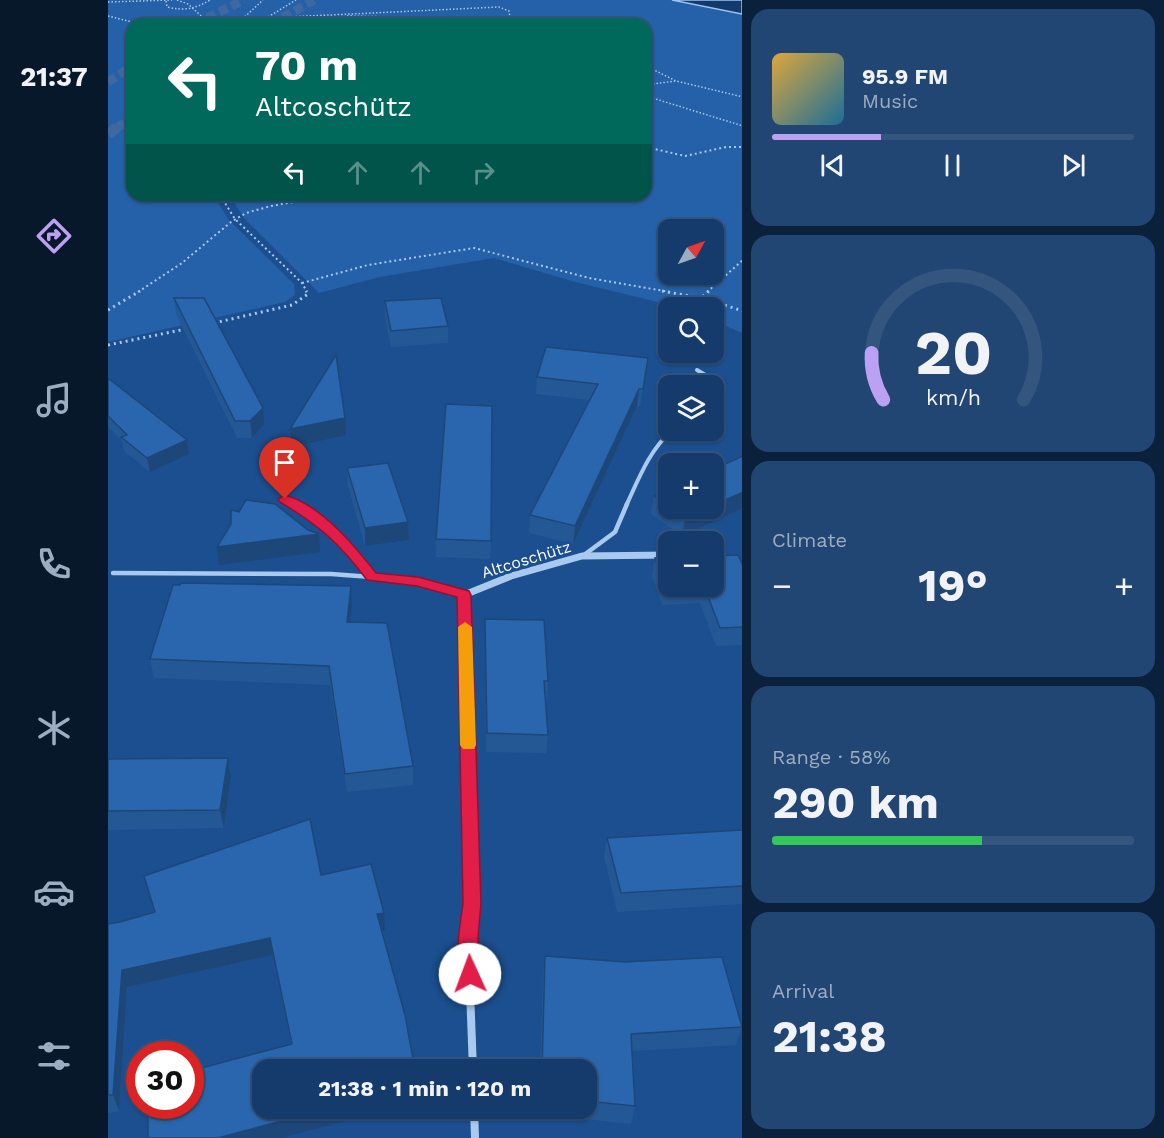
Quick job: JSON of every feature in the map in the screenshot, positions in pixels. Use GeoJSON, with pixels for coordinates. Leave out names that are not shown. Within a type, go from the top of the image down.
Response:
{"type":"FeatureCollection","features":[{"type":"Feature","properties":{"kind":"street"},"geometry":{"type":"LineString","coordinates":[[285,499],[318,519],[347,544],[372,577]]}},
{"type":"Feature","properties":{"kind":"street","name":"Altcoschütz"},"geometry":{"type":"LineString","coordinates":[[372,577],[418,581],[464,595],[511,576],[582,556],[658,555]]}},
{"type":"Feature","properties":{"kind":"street","name":"Altcoschütz"},"geometry":{"type":"LineString","coordinates":[[464,595],[472,903],[468,938],[473,1059]]}},
{"type":"Feature","properties":{"kind":"street"},"geometry":{"type":"LineString","coordinates":[[474,1119],[475,1138]]}},
{"type":"Feature","properties":{"kind":"lane"},"geometry":{"type":"LineString","coordinates":[[697,370],[708,375]]}},
{"type":"Feature","properties":{"kind":"lane"},"geometry":{"type":"LineString","coordinates":[[582,556],[615,532],[645,463],[660,441]]}},
{"type":"Feature","properties":{"kind":"lane"},"geometry":{"type":"LineString","coordinates":[[113,573],[331,574],[372,577]]}},
{"type":"Feature","properties":{"kind":"path"},"geometry":{"type":"LineString","coordinates":[[108,2],[172,0]]}},
{"type":"Feature","properties":{"kind":"path"},"geometry":{"type":"LineString","coordinates":[[177,0],[188,4],[204,18]]}},
{"type":"Feature","properties":{"kind":"path"},"geometry":{"type":"LineString","coordinates":[[202,0],[203,5]]}},
{"type":"Feature","properties":{"kind":"path"},"geometry":{"type":"LineString","coordinates":[[166,1],[167,7],[195,10],[210,0]]}},
{"type":"Feature","properties":{"kind":"path"},"geometry":{"type":"LineString","coordinates":[[244,18],[263,0]]}},
{"type":"Feature","properties":{"kind":"path"},"geometry":{"type":"LineString","coordinates":[[266,18],[296,0]]}},
{"type":"Feature","properties":{"kind":"path"},"geometry":{"type":"LineString","coordinates":[[266,18],[499,7],[509,11],[510,18]]}},
{"type":"Feature","properties":{"kind":"path"},"geometry":{"type":"LineString","coordinates":[[331,14],[371,18],[445,18]]}},
{"type":"Feature","properties":{"kind":"path"},"geometry":{"type":"LineString","coordinates":[[108,16],[126,20]]}},
{"type":"Feature","properties":{"kind":"path"},"geometry":{"type":"LineString","coordinates":[[652,69],[676,81],[742,97]]}},
{"type":"Feature","properties":{"kind":"path"},"geometry":{"type":"LineString","coordinates":[[652,84],[676,81]]}},
{"type":"Feature","properties":{"kind":"path"},"geometry":{"type":"LineString","coordinates":[[652,98],[742,126]]}},
{"type":"Feature","properties":{"kind":"path"},"geometry":{"type":"LineString","coordinates":[[652,148],[685,156],[726,147],[742,147]]}},
{"type":"Feature","properties":{"kind":"path"},"geometry":{"type":"LineString","coordinates":[[210,324],[292,305],[308,294],[302,283],[235,219],[224,201]]}},
{"type":"Feature","properties":{"kind":"path"},"geometry":{"type":"LineString","coordinates":[[108,310],[173,270],[235,219],[274,207],[313,201]]}},
{"type":"Feature","properties":{"kind":"path"},"geometry":{"type":"LineString","coordinates":[[302,283],[368,265],[474,248],[514,256],[589,278],[695,297]]}},
{"type":"Feature","properties":{"kind":"path"},"geometry":{"type":"LineString","coordinates":[[702,297],[742,260]]}},
{"type":"Feature","properties":{"kind":"path"},"geometry":{"type":"LineString","coordinates":[[724,306],[742,312]]}},
{"type":"Feature","properties":{"kind":"path"},"geometry":{"type":"LineString","coordinates":[[108,345],[187,328]]}},
{"type":"Feature","properties":{"kind":"shaded area"},"geometry":{"type":"Polygon","coordinates":[[[108,0],[672,0],[742,14],[742,333],[724,325],[724,297],[658,297],[658,302],[575,282],[494,258],[380,277],[319,293],[244,218],[233,201],[652,201],[652,18],[126,18],[126,201],[217,201],[229,220],[294,284],[295,295],[285,302],[108,342],[108,0]]]}},
{"type":"Feature","properties":{"kind":"shaded area"},"geometry":{"type":"Polygon","coordinates":[[[672,0],[742,0],[742,14],[672,0]]]}},
{"type":"Feature","properties":{"kind":"building"},"geometry":{"type":"Polygon","coordinates":[[[174,298],[204,298],[263,408],[250,421],[235,421],[174,298]]]}},
{"type":"Feature","properties":{"kind":"building"},"geometry":{"type":"Polygon","coordinates":[[[441,298],[448,326],[391,331],[385,301],[441,298]]]}},
{"type":"Feature","properties":{"kind":"building"},"geometry":{"type":"Polygon","coordinates":[[[546,347],[648,358],[643,389],[639,389],[575,526],[530,515],[598,384],[537,377],[546,347]]]}},
{"type":"Feature","properties":{"kind":"building"},"geometry":{"type":"Polygon","coordinates":[[[336,355],[345,418],[290,429],[336,355]]]}},
{"type":"Feature","properties":{"kind":"building"},"geometry":{"type":"Polygon","coordinates":[[[108,378],[187,440],[147,458],[121,437],[127,435],[108,416],[108,378]]]}},
{"type":"Feature","properties":{"kind":"building"},"geometry":{"type":"Polygon","coordinates":[[[446,404],[492,406],[491,541],[436,539],[446,404]]]}},
{"type":"Feature","properties":{"kind":"building"},"geometry":{"type":"Polygon","coordinates":[[[742,456],[742,492],[724,501],[724,465],[742,456]]]}},
{"type":"Feature","properties":{"kind":"building"},"geometry":{"type":"Polygon","coordinates":[[[388,463],[408,522],[365,528],[347,468],[388,463]]]}},
{"type":"Feature","properties":{"kind":"building"},"geometry":{"type":"Polygon","coordinates":[[[246,500],[275,504],[308,530],[319,534],[217,547],[231,524],[231,510],[239,512],[246,500]]]}},
{"type":"Feature","properties":{"kind":"building"},"geometry":{"type":"Polygon","coordinates":[[[738,555],[742,564],[742,627],[720,628],[708,597],[724,597],[724,556],[738,555]]]}},
{"type":"Feature","properties":{"kind":"building"},"geometry":{"type":"Polygon","coordinates":[[[181,583],[351,586],[347,622],[387,623],[413,766],[345,774],[329,666],[150,659],[173,585],[181,583]]]}},
{"type":"Feature","properties":{"kind":"building"},"geometry":{"type":"Polygon","coordinates":[[[485,619],[544,620],[548,681],[544,681],[548,735],[487,733],[485,619]]]}},
{"type":"Feature","properties":{"kind":"building"},"geometry":{"type":"Polygon","coordinates":[[[228,758],[220,810],[108,811],[108,759],[228,758]]]}},
{"type":"Feature","properties":{"kind":"building"},"geometry":{"type":"Polygon","coordinates":[[[310,819],[321,875],[371,864],[384,913],[377,914],[405,1015],[413,1059],[252,1059],[252,1119],[289,1119],[218,1138],[148,1138],[148,1119],[204,1119],[204,1067],[292,1044],[270,938],[122,970],[113,1095],[108,1095],[108,924],[155,912],[144,876],[310,819]]]}},
{"type":"Feature","properties":{"kind":"building"},"geometry":{"type":"Polygon","coordinates":[[[742,830],[742,886],[621,893],[607,838],[742,830]]]}},
{"type":"Feature","properties":{"kind":"building"},"geometry":{"type":"Polygon","coordinates":[[[545,956],[625,962],[722,957],[742,1027],[631,1034],[635,1106],[597,1102],[597,1059],[542,1059],[545,956]]]}},
{"type":"Feature","properties":{"kind":"tunnel"},"geometry":{"type":"LineString","coordinates":[[207,18],[244,0]]}},
{"type":"Feature","properties":{"kind":"tunnel"},"geometry":{"type":"LineString","coordinates":[[282,18],[314,0]]}},
{"type":"Feature","properties":{"kind":"tunnel"},"geometry":{"type":"LineString","coordinates":[[108,82],[126,70]]}},
{"type":"Feature","properties":{"kind":"tunnel"},"geometry":{"type":"LineString","coordinates":[[117,128],[126,122]]}},
{"type":"Feature","properties":{"kind":"tunnel"},"geometry":{"type":"LineString","coordinates":[[108,134],[119,126]]}},
{"type":"Feature","properties":{"kind":"slow traffic"},"geometry":{"type":"LineString","coordinates":[[465,627],[468,745]]}},
{"type":"Feature","properties":{"kind":"route"},"geometry":{"type":"LineString","coordinates":[[285,499],[318,519],[347,544],[372,577],[418,581],[464,595],[472,903],[468,938],[470,974]]}}]}
